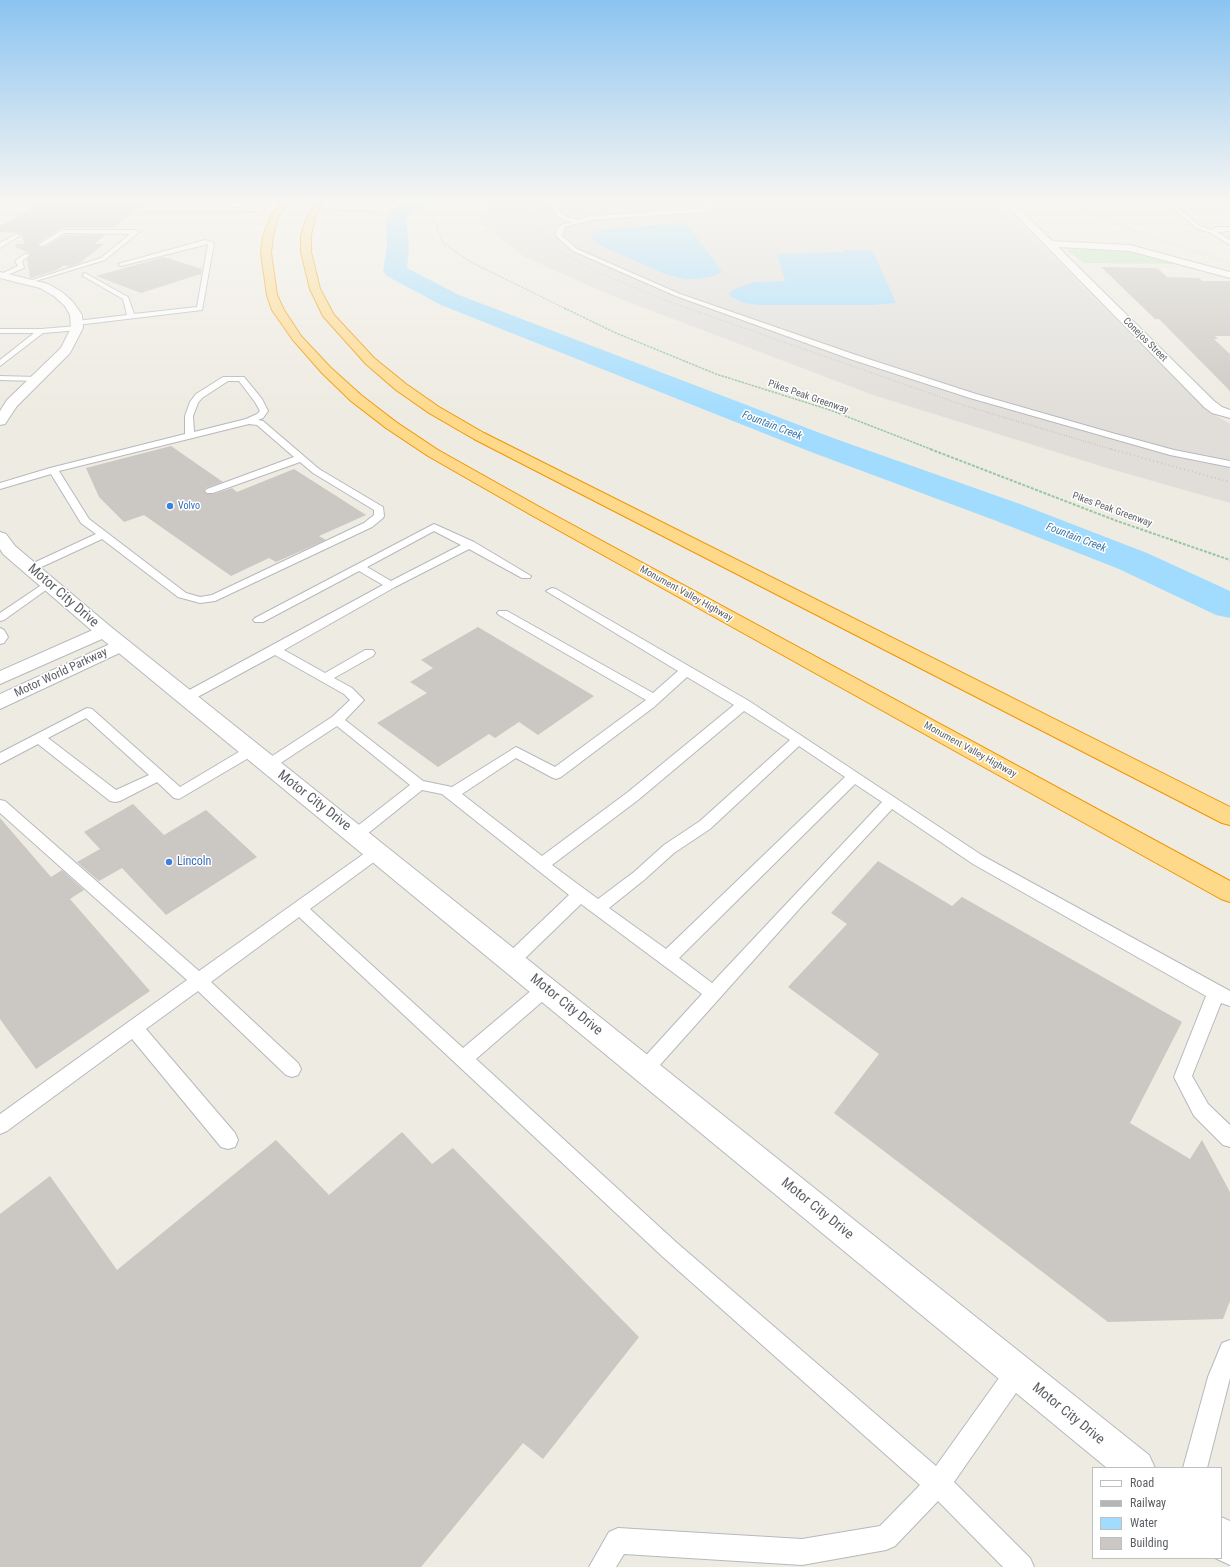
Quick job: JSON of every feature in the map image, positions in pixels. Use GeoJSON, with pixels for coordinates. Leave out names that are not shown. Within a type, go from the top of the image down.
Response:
{"type":"FeatureCollection","features":[{"type":"Feature","properties":{"kind":"highway","name":"Monument Valley Highway"},"geometry":{"type":"LineString","coordinates":[[269,272],[272,295],[278,310],[297,338],[326,370],[356,398],[390,425],[433,453],[927,727],[1230,892]]}},
{"type":"Feature","properties":{"kind":"highway"},"geometry":{"type":"LineString","coordinates":[[311,272],[315,289],[329,316],[353,344],[370,361],[401,387],[434,410],[479,436],[1230,816]]}},
{"type":"Feature","properties":{"kind":"street","name":"Conejos Street"},"geometry":{"type":"LineString","coordinates":[[1078,272],[1217,410],[1230,414]]}},
{"type":"Feature","properties":{"kind":"street"},"geometry":{"type":"LineString","coordinates":[[1220,272],[1230,275]]}},
{"type":"Feature","properties":{"kind":"street"},"geometry":{"type":"LineString","coordinates":[[0,421],[12,403],[66,350],[77,325],[76,315],[69,304],[58,294],[44,286],[2,275]]}},
{"type":"Feature","properties":{"kind":"street","name":"Motor City Drive"},"geometry":{"type":"LineString","coordinates":[[1,542],[112,638],[187,697],[1135,1467]]}},
{"type":"Feature","properties":{"kind":"street","name":"Motor World Parkway"},"geometry":{"type":"LineString","coordinates":[[0,678],[112,638]]}},
{"type":"Feature","properties":{"kind":"street","name":"Motor World Parkway"},"geometry":{"type":"LineString","coordinates":[[0,702],[112,638]]}},
{"type":"Feature","properties":{"kind":"street"},"geometry":{"type":"LineString","coordinates":[[1222,1538],[1230,1545]]}},
{"type":"Feature","properties":{"kind":"lane"},"geometry":{"type":"LineString","coordinates":[[31,282],[62,272]]}},
{"type":"Feature","properties":{"kind":"lane"},"geometry":{"type":"LineString","coordinates":[[94,272],[82,276],[126,298],[131,315]]}},
{"type":"Feature","properties":{"kind":"lane"},"geometry":{"type":"LineString","coordinates":[[0,331],[41,331],[131,315],[200,309],[206,272]]}},
{"type":"Feature","properties":{"kind":"lane"},"geometry":{"type":"LineString","coordinates":[[625,272],[678,296],[973,396],[1173,453],[1230,464]]}},
{"type":"Feature","properties":{"kind":"lane"},"geometry":{"type":"LineString","coordinates":[[44,286],[57,282]]}},
{"type":"Feature","properties":{"kind":"lane"},"geometry":{"type":"LineString","coordinates":[[0,364],[41,331]]}},
{"type":"Feature","properties":{"kind":"lane"},"geometry":{"type":"LineString","coordinates":[[0,378],[37,378]]}},
{"type":"Feature","properties":{"kind":"lane"},"geometry":{"type":"LineString","coordinates":[[0,486],[53,470],[190,436],[248,421],[260,416],[264,411],[259,401],[242,379],[226,379],[199,396],[194,402],[189,416],[190,436]]}},
{"type":"Feature","properties":{"kind":"lane"},"geometry":{"type":"LineString","coordinates":[[53,470],[85,522],[182,595],[200,600],[214,598],[368,525],[379,516],[378,509],[316,471],[260,423],[248,421]]}},
{"type":"Feature","properties":{"kind":"lane"},"geometry":{"type":"LineString","coordinates":[[210,492],[301,458]]}},
{"type":"Feature","properties":{"kind":"lane"},"geometry":{"type":"LineString","coordinates":[[259,620],[434,527],[470,544],[526,576]]}},
{"type":"Feature","properties":{"kind":"lane"},"geometry":{"type":"LineString","coordinates":[[0,618],[40,576],[102,535]]}},
{"type":"Feature","properties":{"kind":"lane"},"geometry":{"type":"LineString","coordinates":[[187,697],[391,585],[470,544]]}},
{"type":"Feature","properties":{"kind":"lane"},"geometry":{"type":"LineString","coordinates":[[359,567],[391,585]]}},
{"type":"Feature","properties":{"kind":"lane"},"geometry":{"type":"LineString","coordinates":[[552,591],[744,704],[799,739],[978,860],[1223,996],[1183,1077],[1200,1110],[1230,1138]]}},
{"type":"Feature","properties":{"kind":"lane"},"geometry":{"type":"LineString","coordinates":[[503,613],[654,699]]}},
{"type":"Feature","properties":{"kind":"lane"},"geometry":{"type":"LineString","coordinates":[[0,632],[2,637],[0,640]]}},
{"type":"Feature","properties":{"kind":"lane"},"geometry":{"type":"LineString","coordinates":[[0,759],[87,712],[179,794],[337,720],[358,700],[348,691],[275,650]]}},
{"type":"Feature","properties":{"kind":"lane"},"geometry":{"type":"LineString","coordinates":[[325,678],[369,653]]}},
{"type":"Feature","properties":{"kind":"lane"},"geometry":{"type":"LineString","coordinates":[[452,794],[516,752],[556,774],[654,699],[687,670]]}},
{"type":"Feature","properties":{"kind":"lane"},"geometry":{"type":"LineString","coordinates":[[542,865],[633,796],[744,704]]}},
{"type":"Feature","properties":{"kind":"lane"},"geometry":{"type":"LineString","coordinates":[[337,720],[419,785],[446,790],[452,794],[580,895],[713,993]]}},
{"type":"Feature","properties":{"kind":"lane"},"geometry":{"type":"LineString","coordinates":[[39,738],[115,797],[158,776]]}},
{"type":"Feature","properties":{"kind":"lane"},"geometry":{"type":"LineString","coordinates":[[598,908],[639,876],[669,849],[705,824],[799,739]]}},
{"type":"Feature","properties":{"kind":"lane"},"geometry":{"type":"LineString","coordinates":[[668,959],[854,776]]}},
{"type":"Feature","properties":{"kind":"lane"},"geometry":{"type":"LineString","coordinates":[[356,835],[419,785]]}},
{"type":"Feature","properties":{"kind":"lane"},"geometry":{"type":"LineString","coordinates":[[645,1069],[795,903],[892,801]]}},
{"type":"Feature","properties":{"kind":"lane"},"geometry":{"type":"LineString","coordinates":[[0,805],[199,981],[292,1069]]}},
{"type":"Feature","properties":{"kind":"lane"},"geometry":{"type":"LineString","coordinates":[[0,1125],[377,852]]}},
{"type":"Feature","properties":{"kind":"lane"},"geometry":{"type":"LineString","coordinates":[[511,961],[580,895]]}},
{"type":"Feature","properties":{"kind":"lane"},"geometry":{"type":"LineString","coordinates":[[299,908],[670,1250],[938,1484],[1022,1567]]}},
{"type":"Feature","properties":{"kind":"lane"},"geometry":{"type":"LineString","coordinates":[[463,1059],[545,988]]}},
{"type":"Feature","properties":{"kind":"lane"},"geometry":{"type":"LineString","coordinates":[[134,1028],[228,1140]]}},
{"type":"Feature","properties":{"kind":"lane"},"geometry":{"type":"LineString","coordinates":[[1195,1467],[1219,1377],[1230,1351]]}},
{"type":"Feature","properties":{"kind":"lane"},"geometry":{"type":"LineString","coordinates":[[602,1567],[618,1541],[802,1552],[886,1537],[938,1484],[1017,1372]]}},
{"type":"Feature","properties":{"kind":"path","name":"Pikes Peak Greenway"},"geometry":{"type":"LineString","coordinates":[[492,272],[616,333],[716,374],[830,410],[1118,521],[1230,560]]}},
{"type":"Feature","properties":{"kind":"shaded area"},"geometry":{"type":"Polygon","coordinates":[[[559,272],[1069,272],[1204,408],[1230,424],[1230,503],[1107,468],[873,395],[605,293],[559,272]]]}},
{"type":"Feature","properties":{"kind":"water"},"geometry":{"type":"Polygon","coordinates":[[[661,272],[722,272],[714,276],[698,279],[684,279],[661,272]]]}},
{"type":"Feature","properties":{"kind":"water"},"geometry":{"type":"Polygon","coordinates":[[[782,272],[882,272],[896,303],[874,305],[759,305],[744,303],[730,296],[729,293],[735,289],[754,282],[785,281],[782,272]]]}},
{"type":"Feature","properties":{"kind":"building"},"geometry":{"type":"Polygon","coordinates":[[[29,272],[50,272],[32,278],[30,278],[29,272]]]}},
{"type":"Feature","properties":{"kind":"building"},"geometry":{"type":"Polygon","coordinates":[[[110,272],[201,272],[201,274],[141,293],[96,276],[110,272]]]}},
{"type":"Feature","properties":{"kind":"building"},"geometry":{"type":"Polygon","coordinates":[[[1106,272],[1162,272],[1167,277],[1199,278],[1202,281],[1230,281],[1230,336],[1215,336],[1218,339],[1214,339],[1230,354],[1230,391],[1159,319],[1155,319],[1106,272]]]}},
{"type":"Feature","properties":{"kind":"building","name":"Volvo"},"geometry":{"type":"Polygon","coordinates":[[[171,446],[223,482],[206,488],[204,491],[207,494],[214,494],[232,488],[237,492],[294,469],[366,515],[319,536],[326,540],[276,562],[269,558],[231,576],[144,515],[124,522],[99,497],[86,468],[171,446]]]}},
{"type":"Feature","properties":{"kind":"building"},"geometry":{"type":"Polygon","coordinates":[[[478,627],[594,696],[538,735],[519,722],[495,738],[489,734],[438,767],[377,723],[427,693],[410,682],[433,668],[421,660],[478,627]]]}},
{"type":"Feature","properties":{"kind":"building","name":"Lincoln"},"geometry":{"type":"Polygon","coordinates":[[[133,804],[164,835],[206,810],[257,857],[166,915],[122,868],[99,881],[77,862],[100,849],[84,832],[133,804]]]}},
{"type":"Feature","properties":{"kind":"building"},"geometry":{"type":"Polygon","coordinates":[[[0,818],[51,877],[62,870],[84,890],[70,899],[150,991],[36,1069],[0,1019],[0,818]]]}},
{"type":"Feature","properties":{"kind":"building"},"geometry":{"type":"Polygon","coordinates":[[[878,861],[952,906],[962,897],[1182,1022],[1130,1123],[1190,1159],[1202,1140],[1230,1192],[1230,1301],[1223,1319],[1108,1322],[834,1113],[879,1054],[788,987],[847,924],[831,913],[878,861]]]}},
{"type":"Feature","properties":{"kind":"building"},"geometry":{"type":"Polygon","coordinates":[[[402,1132],[432,1164],[453,1148],[639,1337],[543,1459],[523,1443],[421,1567],[0,1567],[0,1214],[50,1176],[117,1270],[276,1140],[329,1195],[402,1132]]]}},
{"type":"Feature","properties":{"kind":"waterway","name":"Fountain Creek"},"geometry":{"type":"LineString","coordinates":[[397,272],[450,300],[822,445],[1007,512],[1133,561],[1230,606]]}},
{"type":"Feature","properties":{"kind":"railway"},"geometry":{"type":"LineString","coordinates":[[598,272],[670,302],[966,406],[1114,450]]}},
{"type":"Feature","properties":{"kind":"railway"},"geometry":{"type":"LineString","coordinates":[[1111,449],[1230,482]]}},
{"type":"Feature","properties":{"kind":"place","name":"Volvo"},"geometry":{"type":"Point","coordinates":[170,506]}},
{"type":"Feature","properties":{"kind":"place","name":"Lincoln"},"geometry":{"type":"Point","coordinates":[169,862]}}]}
